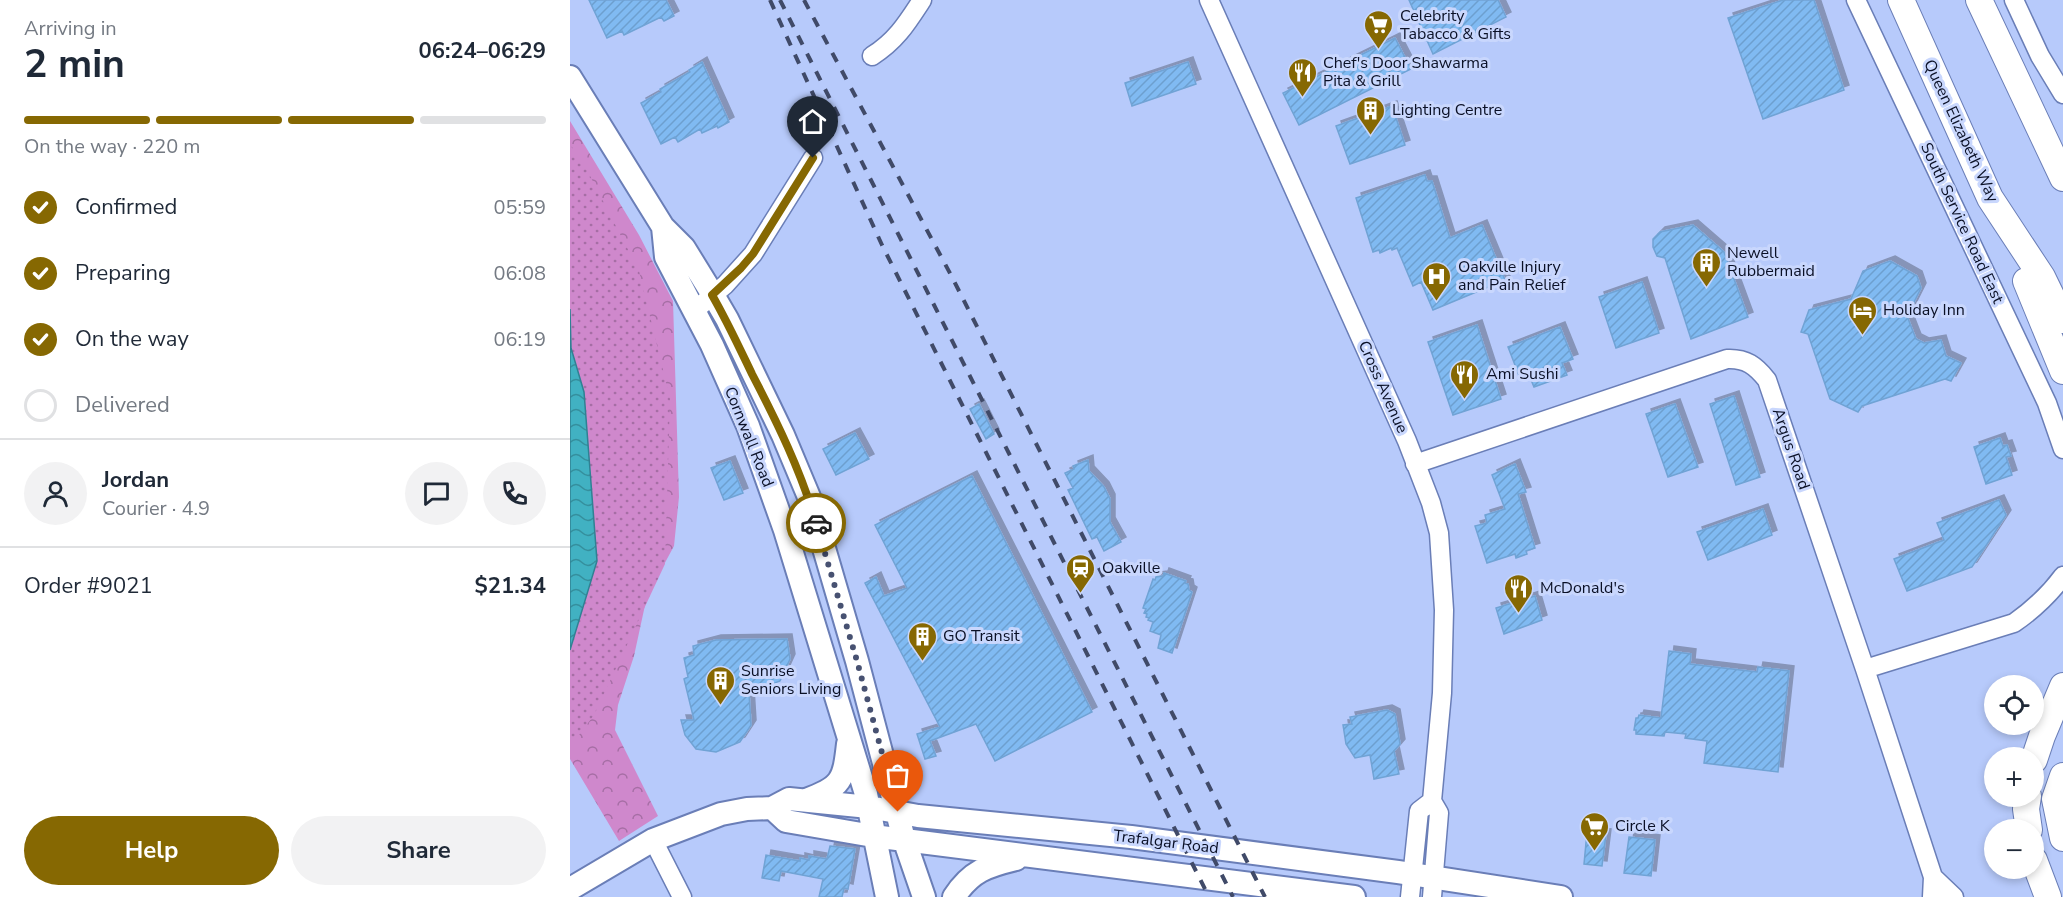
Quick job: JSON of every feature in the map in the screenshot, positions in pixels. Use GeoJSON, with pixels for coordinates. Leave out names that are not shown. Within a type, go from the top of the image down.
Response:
{"type":"FeatureCollection","features":[{"type":"Feature","properties":{"kind":"highway","name":"Queen Elizabeth Way"},"geometry":{"type":"LineString","coordinates":[[1901,0],[1990,198],[2042,277],[2063,320]]}},
{"type":"Feature","properties":{"kind":"highway"},"geometry":{"type":"LineString","coordinates":[[1979,0],[2063,178]]}},
{"type":"Feature","properties":{"kind":"highway"},"geometry":{"type":"LineString","coordinates":[[2028,105],[2050,130],[2063,155]]}},
{"type":"Feature","properties":{"kind":"highway"},"geometry":{"type":"LineString","coordinates":[[1990,198],[2063,371]]}},
{"type":"Feature","properties":{"kind":"highway"},"geometry":{"type":"LineString","coordinates":[[2038,747],[2063,686]]}},
{"type":"Feature","properties":{"kind":"highway"},"geometry":{"type":"LineString","coordinates":[[2063,776],[2055,799],[2063,838]]}},
{"type":"Feature","properties":{"kind":"highway"},"geometry":{"type":"LineString","coordinates":[[2041,879],[2048,897]]}},
{"type":"Feature","properties":{"kind":"main road","name":"Cornwall Road"},"geometry":{"type":"LineString","coordinates":[[570,77],[663,227],[684,248],[727,320],[783,435],[809,497],[857,661],[904,839],[924,897]]}},
{"type":"Feature","properties":{"kind":"main road","name":"Cornwall Road"},"geometry":{"type":"LineString","coordinates":[[663,227],[666,257],[695,310],[748,426],[785,530],[869,807],[887,897]]}},
{"type":"Feature","properties":{"kind":"main road"},"geometry":{"type":"LineString","coordinates":[[785,530],[814,514]]}},
{"type":"Feature","properties":{"kind":"main road"},"geometry":{"type":"LineString","coordinates":[[805,801],[827,793],[837,784],[845,769],[849,736]]}},
{"type":"Feature","properties":{"kind":"main road","name":"Trafalgar Road"},"geometry":{"type":"LineString","coordinates":[[570,889],[653,840],[721,814],[747,809],[772,808],[789,800],[869,807],[918,816],[1131,837],[1422,887],[1561,897]]}},
{"type":"Feature","properties":{"kind":"main road","name":"Trafalgar Road"},"geometry":{"type":"LineString","coordinates":[[772,808],[786,820],[873,836],[1354,897]]}},
{"type":"Feature","properties":{"kind":"main road"},"geometry":{"type":"LineString","coordinates":[[954,897],[968,878],[981,869],[1027,856]]}},
{"type":"Feature","properties":{"kind":"street"},"geometry":{"type":"LineString","coordinates":[[872,56],[898,36],[922,0]]}},
{"type":"Feature","properties":{"kind":"street","name":"Cross Avenue"},"geometry":{"type":"LineString","coordinates":[[1209,0],[1386,392],[1431,503],[1439,533],[1444,610],[1442,693],[1432,801],[1419,811],[1422,887]]}},
{"type":"Feature","properties":{"kind":"street","name":"South Service Road East"},"geometry":{"type":"LineString","coordinates":[[1856,0],[2047,404],[2063,449]]}},
{"type":"Feature","properties":{"kind":"street"},"geometry":{"type":"LineString","coordinates":[[2014,0],[2040,56],[2063,94]]}},
{"type":"Feature","properties":{"kind":"street"},"geometry":{"type":"LineString","coordinates":[[695,310],[753,254],[813,158]]}},
{"type":"Feature","properties":{"kind":"street","name":"Argus Road"},"geometry":{"type":"LineString","coordinates":[[1415,464],[1727,359],[1737,358],[1758,368],[1767,380],[1865,669],[1933,877],[1932,897]]}},
{"type":"Feature","properties":{"kind":"street"},"geometry":{"type":"LineString","coordinates":[[1865,669],[2014,622],[2034,609],[2063,576]]}},
{"type":"Feature","properties":{"kind":"street"},"geometry":{"type":"LineString","coordinates":[[653,840],[682,897]]}},
{"type":"Feature","properties":{"kind":"street","name":"Argus Road"},"geometry":{"type":"LineString","coordinates":[[1933,877],[1954,897]]}},
{"type":"Feature","properties":{"kind":"green space"},"geometry":{"type":"Polygon","coordinates":[[[570,121],[639,235],[673,301],[679,497],[674,546],[647,596],[634,656],[618,705],[615,730],[658,816],[619,841],[570,759],[570,121]]]}},
{"type":"Feature","properties":{"kind":"green space"},"geometry":{"type":"Polygon","coordinates":[[[570,144],[587,170],[639,271],[670,399],[665,564],[594,715],[570,747],[570,144]]]}},
{"type":"Feature","properties":{"kind":"water"},"geometry":{"type":"Polygon","coordinates":[[[570,309],[571,348],[584,392],[597,561],[570,650],[570,309]]]}},
{"type":"Feature","properties":{"kind":"building"},"geometry":{"type":"Polygon","coordinates":[[[589,0],[666,0],[674,16],[664,21],[661,17],[624,35],[622,31],[607,38],[589,0]]]}},
{"type":"Feature","properties":{"kind":"building"},"geometry":{"type":"Polygon","coordinates":[[[1409,0],[1498,0],[1506,17],[1433,54],[1409,0]]]}},
{"type":"Feature","properties":{"kind":"building"},"geometry":{"type":"Polygon","coordinates":[[[1783,0],[1814,0],[1844,90],[1763,119],[1728,18],[1783,0]]]}},
{"type":"Feature","properties":{"kind":"building"},"geometry":{"type":"Polygon","coordinates":[[[1395,38],[1411,69],[1299,125],[1283,93],[1395,38]]]}},
{"type":"Feature","properties":{"kind":"building"},"geometry":{"type":"Polygon","coordinates":[[[702,62],[729,122],[702,133],[700,129],[678,142],[675,137],[661,144],[641,103],[661,92],[660,89],[690,72],[689,70],[702,62]]]}},
{"type":"Feature","properties":{"kind":"building"},"geometry":{"type":"Polygon","coordinates":[[[1188,62],[1196,84],[1132,106],[1125,83],[1188,62]]]}},
{"type":"Feature","properties":{"kind":"building","name":"Lighting Centre"},"geometry":{"type":"Polygon","coordinates":[[[1392,106],[1405,145],[1350,164],[1336,126],[1392,106]]]}},
{"type":"Feature","properties":{"kind":"building"},"geometry":{"type":"Polygon","coordinates":[[[1425,175],[1427,181],[1432,181],[1450,238],[1482,225],[1505,280],[1433,310],[1421,282],[1413,286],[1397,248],[1380,253],[1379,250],[1373,252],[1356,198],[1425,175]]]}},
{"type":"Feature","properties":{"kind":"building","name":"Newell Rubbermaid"},"geometry":{"type":"Polygon","coordinates":[[[1693,225],[1724,252],[1748,317],[1691,339],[1665,258],[1657,256],[1653,247],[1653,239],[1660,232],[1693,225]]]}},
{"type":"Feature","properties":{"kind":"building","name":"Holiday Inn"},"geometry":{"type":"Polygon","coordinates":[[[1890,261],[1917,276],[1921,288],[1907,316],[1916,339],[1924,343],[1941,340],[1946,356],[1961,363],[1951,381],[1945,379],[1862,406],[1858,412],[1830,399],[1808,334],[1801,332],[1809,310],[1851,299],[1863,271],[1890,261]]]}},
{"type":"Feature","properties":{"kind":"building"},"geometry":{"type":"Polygon","coordinates":[[[1642,282],[1659,333],[1616,348],[1599,297],[1642,282]]]}},
{"type":"Feature","properties":{"kind":"building"},"geometry":{"type":"Polygon","coordinates":[[[1477,325],[1501,399],[1453,415],[1428,342],[1477,325]]]}},
{"type":"Feature","properties":{"kind":"building"},"geometry":{"type":"Polygon","coordinates":[[[1560,327],[1573,359],[1562,363],[1567,375],[1534,387],[1529,375],[1520,378],[1508,347],[1560,327]]]}},
{"type":"Feature","properties":{"kind":"building"},"geometry":{"type":"Polygon","coordinates":[[[1734,396],[1760,477],[1736,485],[1710,404],[1734,396]]]}},
{"type":"Feature","properties":{"kind":"building"},"geometry":{"type":"Polygon","coordinates":[[[979,404],[994,434],[986,439],[970,409],[979,404]]]}},
{"type":"Feature","properties":{"kind":"building"},"geometry":{"type":"Polygon","coordinates":[[[1675,404],[1698,467],[1668,477],[1646,414],[1675,404]]]}},
{"type":"Feature","properties":{"kind":"building"},"geometry":{"type":"Polygon","coordinates":[[[855,433],[869,459],[836,475],[823,449],[855,433]]]}},
{"type":"Feature","properties":{"kind":"building"},"geometry":{"type":"Polygon","coordinates":[[[2000,438],[2003,446],[2007,445],[2011,456],[2006,457],[2012,475],[1986,484],[1974,447],[2000,438]]]}},
{"type":"Feature","properties":{"kind":"building"},"geometry":{"type":"Polygon","coordinates":[[[1088,460],[1089,471],[1104,487],[1110,499],[1110,522],[1121,542],[1104,551],[1097,537],[1092,539],[1068,490],[1073,488],[1065,473],[1074,469],[1073,466],[1088,460]]]}},
{"type":"Feature","properties":{"kind":"building"},"geometry":{"type":"Polygon","coordinates":[[[730,461],[743,493],[724,500],[711,468],[730,461]]]}},
{"type":"Feature","properties":{"kind":"building"},"geometry":{"type":"Polygon","coordinates":[[[1515,464],[1526,492],[1518,494],[1535,548],[1516,558],[1515,554],[1487,563],[1475,526],[1487,523],[1485,515],[1505,509],[1492,475],[1515,464]]]}},
{"type":"Feature","properties":{"kind":"building"},"geometry":{"type":"Polygon","coordinates":[[[972,476],[1092,712],[995,761],[976,724],[930,741],[936,756],[925,759],[917,734],[940,727],[865,583],[876,577],[884,596],[907,588],[875,525],[972,476]]]}},
{"type":"Feature","properties":{"kind":"building"},"geometry":{"type":"Polygon","coordinates":[[[1999,500],[2006,515],[1972,567],[1907,591],[1894,559],[1944,540],[1937,523],[1999,500]]]}},
{"type":"Feature","properties":{"kind":"building"},"geometry":{"type":"Polygon","coordinates":[[[1763,509],[1772,535],[1708,560],[1697,532],[1763,509]]]}},
{"type":"Feature","properties":{"kind":"building"},"geometry":{"type":"Polygon","coordinates":[[[1164,573],[1186,581],[1185,583],[1192,592],[1172,653],[1158,648],[1161,635],[1150,631],[1153,622],[1148,620],[1147,614],[1144,613],[1146,609],[1143,608],[1153,579],[1163,576],[1164,573]]]}},
{"type":"Feature","properties":{"kind":"building","name":"McDonald's"},"geometry":{"type":"Polygon","coordinates":[[[1535,596],[1542,620],[1504,634],[1496,608],[1535,596]]]}},
{"type":"Feature","properties":{"kind":"building","name":"Sunrise Seniors Living"},"geometry":{"type":"Polygon","coordinates":[[[787,639],[790,659],[780,681],[749,693],[751,725],[740,742],[716,752],[696,749],[685,735],[681,720],[694,720],[684,679],[688,677],[684,658],[694,655],[693,646],[716,640],[787,639]]]}},
{"type":"Feature","properties":{"kind":"building"},"geometry":{"type":"Polygon","coordinates":[[[1669,651],[1691,654],[1690,664],[1757,672],[1758,667],[1789,671],[1778,772],[1704,763],[1707,741],[1685,738],[1686,734],[1665,732],[1664,736],[1636,734],[1634,730],[1636,718],[1639,715],[1661,718],[1669,651]]]}},
{"type":"Feature","properties":{"kind":"building"},"geometry":{"type":"Polygon","coordinates":[[[1387,710],[1395,714],[1400,744],[1394,751],[1399,774],[1374,779],[1370,755],[1355,758],[1346,744],[1343,725],[1352,724],[1350,717],[1387,710]]]}},
{"type":"Feature","properties":{"kind":"building"},"geometry":{"type":"Polygon","coordinates":[[[1587,832],[1606,834],[1602,866],[1584,864],[1587,832]]]}},
{"type":"Feature","properties":{"kind":"building"},"geometry":{"type":"Polygon","coordinates":[[[1629,837],[1655,840],[1651,876],[1624,873],[1629,837]]]}},
{"type":"Feature","properties":{"kind":"building"},"geometry":{"type":"Polygon","coordinates":[[[830,846],[855,849],[848,889],[844,888],[842,897],[819,897],[823,879],[781,871],[779,881],[762,878],[766,855],[800,861],[800,858],[809,860],[809,856],[827,859],[830,846]]]}},
{"type":"Feature","properties":{"kind":"railway"},"geometry":{"type":"LineString","coordinates":[[770,0],[882,245],[1209,897]]}},
{"type":"Feature","properties":{"kind":"railway"},"geometry":{"type":"LineString","coordinates":[[780,0],[1233,897]]}},
{"type":"Feature","properties":{"kind":"railway"},"geometry":{"type":"LineString","coordinates":[[804,0],[952,277],[1265,897]]}},
{"type":"Feature","properties":{"kind":"way so far"},"geometry":{"type":"LineString","coordinates":[[816,523],[898,812]]}},
{"type":"Feature","properties":{"kind":"place","name":"Celebrity Tabacco & Gifts"},"geometry":{"type":"Point","coordinates":[1379,50]}},
{"type":"Feature","properties":{"kind":"place","name":"Chef's Door Shawarma Pita & Grill"},"geometry":{"type":"Point","coordinates":[1302,98]}},
{"type":"Feature","properties":{"kind":"place","name":"Lighting Centre"},"geometry":{"type":"Point","coordinates":[1371,136]}},
{"type":"Feature","properties":{"kind":"place","name":"Newell Rubbermaid"},"geometry":{"type":"Point","coordinates":[1706,288]}},
{"type":"Feature","properties":{"kind":"place","name":"Oakville Injury and Pain Relief"},"geometry":{"type":"Point","coordinates":[1437,302]}},
{"type":"Feature","properties":{"kind":"place","name":"Holiday Inn"},"geometry":{"type":"Point","coordinates":[1862,336]}},
{"type":"Feature","properties":{"kind":"place","name":"Ami Sushi"},"geometry":{"type":"Point","coordinates":[1465,400]}},
{"type":"Feature","properties":{"kind":"place","name":"Oakville"},"geometry":{"type":"Point","coordinates":[1081,594]}},
{"type":"Feature","properties":{"kind":"place","name":"McDonald's"},"geometry":{"type":"Point","coordinates":[1519,614]}},
{"type":"Feature","properties":{"kind":"place","name":"GO Transit"},"geometry":{"type":"Point","coordinates":[922,662]}},
{"type":"Feature","properties":{"kind":"place","name":"Sunrise Seniors Living"},"geometry":{"type":"Point","coordinates":[720,706]}},
{"type":"Feature","properties":{"kind":"place","name":"Circle K"},"geometry":{"type":"Point","coordinates":[1594,852]}},
{"type":"Feature","properties":{"kind":"route"},"geometry":{"type":"LineString","coordinates":[[813,158],[753,254],[725,285],[712,295],[727,320],[783,435],[809,497],[816,523]]}}]}
